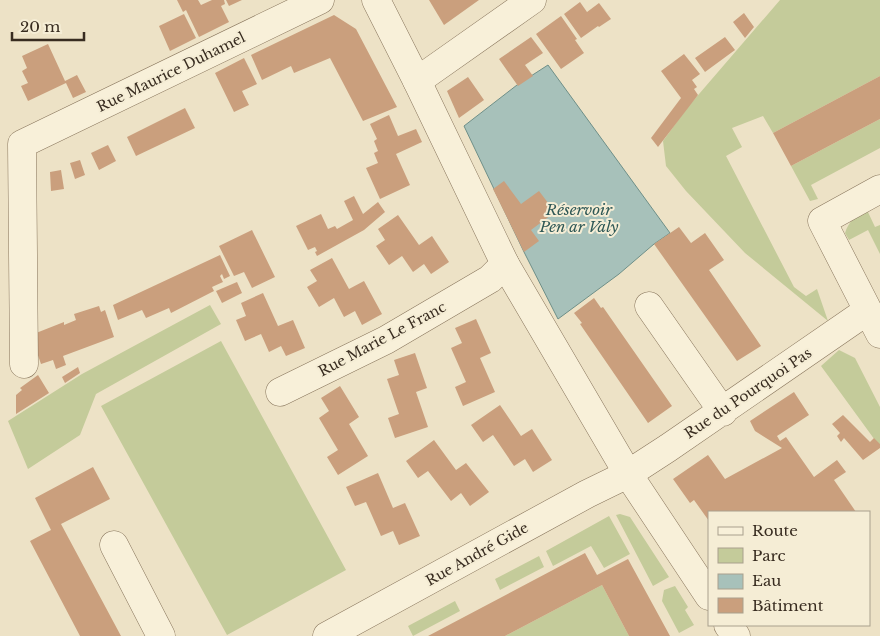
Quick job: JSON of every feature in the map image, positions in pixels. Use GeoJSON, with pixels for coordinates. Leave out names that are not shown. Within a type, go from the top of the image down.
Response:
{"type":"FeatureCollection","features":[{"type":"Feature","properties":{"kind":"street","name":"Rue Maurice Duhamel"},"geometry":{"type":"LineString","coordinates":[[24,364],[22,144],[320,0]]}},
{"type":"Feature","properties":{"kind":"street"},"geometry":{"type":"LineString","coordinates":[[376,0],[505,264],[628,474],[708,594]]}},
{"type":"Feature","properties":{"kind":"street"},"geometry":{"type":"LineString","coordinates":[[417,81],[532,0]]}},
{"type":"Feature","properties":{"kind":"street","name":"Rue du Pourquoi Pas"},"geometry":{"type":"LineString","coordinates":[[628,474],[723,412],[874,322],[822,221],[880,189]]}},
{"type":"Feature","properties":{"kind":"street","name":"Rue Marie Le Franc"},"geometry":{"type":"LineString","coordinates":[[280,392],[386,340],[490,278],[505,264]]}},
{"type":"Feature","properties":{"kind":"street"},"geometry":{"type":"LineString","coordinates":[[649,306],[723,412]]}},
{"type":"Feature","properties":{"kind":"street","name":"Rue André Gide"},"geometry":{"type":"LineString","coordinates":[[327,636],[628,474]]}},
{"type":"Feature","properties":{"kind":"street"},"geometry":{"type":"LineString","coordinates":[[114,545],[161,636]]}},
{"type":"Feature","properties":{"kind":"green space"},"geometry":{"type":"Polygon","coordinates":[[[780,0],[880,0],[880,76],[773,133],[763,116],[732,128],[742,147],[726,156],[794,287],[806,296],[817,289],[828,321],[745,253],[686,191],[666,166],[663,141],[687,108],[780,0]]]}},
{"type":"Feature","properties":{"kind":"green space"},"geometry":{"type":"Polygon","coordinates":[[[880,119],[880,148],[811,185],[818,199],[810,201],[791,166],[880,119]]]}},
{"type":"Feature","properties":{"kind":"green space"},"geometry":{"type":"Polygon","coordinates":[[[867,210],[875,227],[880,225],[880,254],[868,230],[849,240],[845,233],[853,219],[867,210]]]}},
{"type":"Feature","properties":{"kind":"green space"},"geometry":{"type":"Polygon","coordinates":[[[210,305],[221,324],[96,394],[80,435],[28,469],[8,421],[82,374],[210,305]]]}},
{"type":"Feature","properties":{"kind":"green space"},"geometry":{"type":"Polygon","coordinates":[[[221,341],[346,570],[227,635],[101,406],[221,341]]]}},
{"type":"Feature","properties":{"kind":"green space"},"geometry":{"type":"Polygon","coordinates":[[[839,350],[855,358],[880,407],[880,447],[821,366],[839,350]]]}},
{"type":"Feature","properties":{"kind":"green space"},"geometry":{"type":"Polygon","coordinates":[[[620,514],[630,517],[669,577],[653,586],[616,515],[620,514]]]}},
{"type":"Feature","properties":{"kind":"green space"},"geometry":{"type":"Polygon","coordinates":[[[609,516],[630,554],[604,568],[591,546],[553,566],[546,551],[609,516]]]}},
{"type":"Feature","properties":{"kind":"green space"},"geometry":{"type":"Polygon","coordinates":[[[539,556],[544,567],[500,590],[495,579],[539,556]]]}},
{"type":"Feature","properties":{"kind":"green space"},"geometry":{"type":"Polygon","coordinates":[[[602,585],[629,636],[505,636],[602,585]]]}},
{"type":"Feature","properties":{"kind":"green space"},"geometry":{"type":"Polygon","coordinates":[[[675,586],[688,607],[685,610],[694,625],[679,633],[662,601],[664,590],[675,586]]]}},
{"type":"Feature","properties":{"kind":"green space"},"geometry":{"type":"Polygon","coordinates":[[[455,601],[460,611],[413,636],[408,626],[455,601]]]}},
{"type":"Feature","properties":{"kind":"water","name":"Réservoir Pen ar Valy"},"geometry":{"type":"Polygon","coordinates":[[[548,65],[670,233],[558,319],[464,126],[517,85],[548,65]]]}},
{"type":"Feature","properties":{"kind":"building"},"geometry":{"type":"Polygon","coordinates":[[[177,0],[198,0],[201,5],[212,0],[224,0],[225,4],[221,6],[229,22],[199,37],[186,10],[183,12],[177,0]]]}},
{"type":"Feature","properties":{"kind":"building"},"geometry":{"type":"Polygon","coordinates":[[[226,0],[242,0],[229,6],[226,0]]]}},
{"type":"Feature","properties":{"kind":"building"},"geometry":{"type":"Polygon","coordinates":[[[429,0],[479,0],[444,25],[429,0]]]}},
{"type":"Feature","properties":{"kind":"building"},"geometry":{"type":"Polygon","coordinates":[[[580,2],[587,12],[599,3],[611,19],[581,38],[564,14],[580,2]]]}},
{"type":"Feature","properties":{"kind":"building"},"geometry":{"type":"Polygon","coordinates":[[[744,13],[754,27],[745,38],[733,22],[744,13]]]}},
{"type":"Feature","properties":{"kind":"building"},"geometry":{"type":"Polygon","coordinates":[[[184,14],[196,38],[170,51],[159,26],[184,14]]]}},
{"type":"Feature","properties":{"kind":"building"},"geometry":{"type":"Polygon","coordinates":[[[334,15],[356,29],[397,107],[363,121],[330,58],[294,73],[291,66],[262,80],[251,55],[334,15]]]}},
{"type":"Feature","properties":{"kind":"building"},"geometry":{"type":"Polygon","coordinates":[[[561,16],[584,53],[561,69],[536,34],[561,16]]]}},
{"type":"Feature","properties":{"kind":"building"},"geometry":{"type":"Polygon","coordinates":[[[531,37],[543,53],[525,65],[533,76],[518,86],[499,59],[531,37]]]}},
{"type":"Feature","properties":{"kind":"building"},"geometry":{"type":"Polygon","coordinates":[[[725,37],[735,50],[705,72],[695,58],[725,37]]]}},
{"type":"Feature","properties":{"kind":"building"},"geometry":{"type":"Polygon","coordinates":[[[48,44],[65,81],[77,75],[86,92],[73,98],[66,83],[28,101],[21,86],[28,83],[22,71],[27,68],[22,56],[48,44]]]}},
{"type":"Feature","properties":{"kind":"building"},"geometry":{"type":"Polygon","coordinates":[[[684,54],[700,74],[692,80],[697,87],[694,89],[698,95],[658,147],[651,138],[681,98],[661,71],[684,54]]]}},
{"type":"Feature","properties":{"kind":"building"},"geometry":{"type":"Polygon","coordinates":[[[244,58],[257,84],[242,91],[249,105],[234,112],[215,73],[244,58]]]}},
{"type":"Feature","properties":{"kind":"building"},"geometry":{"type":"Polygon","coordinates":[[[880,76],[880,119],[791,166],[773,133],[880,76]]]}},
{"type":"Feature","properties":{"kind":"building"},"geometry":{"type":"Polygon","coordinates":[[[468,77],[484,100],[459,118],[447,91],[468,77]]]}},
{"type":"Feature","properties":{"kind":"building"},"geometry":{"type":"Polygon","coordinates":[[[185,108],[195,128],[136,156],[127,137],[185,108]]]}},
{"type":"Feature","properties":{"kind":"building"},"geometry":{"type":"Polygon","coordinates":[[[389,115],[398,136],[416,129],[422,142],[396,154],[410,185],[380,199],[366,168],[378,163],[374,153],[378,151],[374,141],[377,139],[370,124],[389,115]]]}},
{"type":"Feature","properties":{"kind":"building"},"geometry":{"type":"Polygon","coordinates":[[[108,145],[116,161],[99,170],[91,153],[108,145]]]}},
{"type":"Feature","properties":{"kind":"building"},"geometry":{"type":"Polygon","coordinates":[[[80,160],[85,175],[75,179],[70,163],[80,160]]]}},
{"type":"Feature","properties":{"kind":"building"},"geometry":{"type":"Polygon","coordinates":[[[61,170],[64,189],[51,191],[50,172],[61,170]]]}},
{"type":"Feature","properties":{"kind":"building"},"geometry":{"type":"Polygon","coordinates":[[[504,181],[521,204],[539,191],[555,212],[531,230],[539,241],[524,252],[493,189],[504,181]]]}},
{"type":"Feature","properties":{"kind":"building"},"geometry":{"type":"Polygon","coordinates":[[[354,196],[363,214],[378,202],[385,212],[364,230],[317,256],[315,247],[308,250],[296,226],[321,214],[328,229],[335,226],[337,229],[353,220],[344,201],[354,196]]]}},
{"type":"Feature","properties":{"kind":"building"},"geometry":{"type":"Polygon","coordinates":[[[398,215],[419,245],[432,236],[449,262],[431,274],[424,264],[413,272],[402,256],[389,265],[376,246],[385,240],[378,229],[398,215]]]}},
{"type":"Feature","properties":{"kind":"building"},"geometry":{"type":"Polygon","coordinates":[[[679,227],[691,243],[705,233],[724,260],[709,270],[761,346],[737,361],[654,244],[679,227]]]}},
{"type":"Feature","properties":{"kind":"building"},"geometry":{"type":"Polygon","coordinates":[[[252,230],[275,277],[252,288],[244,272],[234,276],[219,246],[252,230]]]}},
{"type":"Feature","properties":{"kind":"building"},"geometry":{"type":"Polygon","coordinates":[[[220,255],[230,276],[224,279],[222,274],[220,276],[223,282],[212,287],[214,291],[171,313],[169,308],[146,318],[142,310],[118,320],[113,305],[220,255]]]}},
{"type":"Feature","properties":{"kind":"building"},"geometry":{"type":"Polygon","coordinates":[[[332,258],[349,289],[364,281],[382,314],[362,325],[355,311],[344,317],[334,298],[319,307],[307,287],[317,281],[310,270],[332,258]]]}},
{"type":"Feature","properties":{"kind":"building"},"geometry":{"type":"Polygon","coordinates":[[[237,282],[242,293],[222,303],[216,291],[237,282]]]}},
{"type":"Feature","properties":{"kind":"building"},"geometry":{"type":"Polygon","coordinates":[[[263,293],[278,326],[293,320],[305,348],[286,356],[281,346],[269,352],[261,334],[245,341],[236,320],[246,316],[241,303],[263,293]]]}},
{"type":"Feature","properties":{"kind":"building"},"geometry":{"type":"Polygon","coordinates":[[[594,298],[601,308],[603,307],[672,406],[648,423],[574,313],[594,298]]]}},
{"type":"Feature","properties":{"kind":"building"},"geometry":{"type":"Polygon","coordinates":[[[99,306],[101,312],[105,310],[114,337],[63,356],[66,365],[56,369],[53,360],[41,364],[31,335],[64,322],[64,325],[76,320],[74,314],[99,306]]]}},
{"type":"Feature","properties":{"kind":"building"},"geometry":{"type":"Polygon","coordinates":[[[476,319],[491,353],[480,358],[495,392],[463,406],[455,387],[466,382],[451,348],[462,343],[455,328],[476,319]]]}},
{"type":"Feature","properties":{"kind":"building"},"geometry":{"type":"Polygon","coordinates":[[[415,353],[427,388],[416,392],[428,427],[395,438],[388,418],[399,414],[387,379],[399,375],[394,360],[415,353]]]}},
{"type":"Feature","properties":{"kind":"building"},"geometry":{"type":"Polygon","coordinates":[[[78,367],[80,373],[65,383],[62,377],[78,367]]]}},
{"type":"Feature","properties":{"kind":"building"},"geometry":{"type":"Polygon","coordinates":[[[38,375],[49,393],[16,414],[16,395],[22,390],[20,388],[38,375]]]}},
{"type":"Feature","properties":{"kind":"building"},"geometry":{"type":"Polygon","coordinates":[[[340,386],[359,417],[349,424],[368,456],[338,475],[327,457],[338,450],[319,418],[329,411],[321,398],[340,386]]]}},
{"type":"Feature","properties":{"kind":"building"},"geometry":{"type":"Polygon","coordinates":[[[794,392],[809,415],[777,436],[780,441],[786,437],[814,477],[837,460],[846,472],[834,480],[855,511],[708,511],[708,520],[694,500],[690,503],[673,479],[708,455],[725,479],[782,448],[755,431],[750,421],[794,392]]]}},
{"type":"Feature","properties":{"kind":"building"},"geometry":{"type":"Polygon","coordinates":[[[500,405],[521,436],[532,429],[552,460],[533,472],[525,459],[514,466],[493,435],[483,442],[471,425],[500,405]]]}},
{"type":"Feature","properties":{"kind":"building"},"geometry":{"type":"Polygon","coordinates":[[[843,415],[870,442],[874,438],[880,444],[880,448],[863,460],[844,438],[841,442],[837,436],[840,433],[832,424],[843,415]]]}},
{"type":"Feature","properties":{"kind":"building"},"geometry":{"type":"Polygon","coordinates":[[[434,440],[456,470],[466,463],[489,492],[470,506],[461,493],[451,501],[428,471],[418,478],[406,461],[434,440]]]}},
{"type":"Feature","properties":{"kind":"building"},"geometry":{"type":"Polygon","coordinates":[[[93,467],[110,499],[61,524],[121,636],[80,636],[30,541],[51,530],[35,498],[93,467]]]}},
{"type":"Feature","properties":{"kind":"building"},"geometry":{"type":"Polygon","coordinates":[[[378,473],[393,508],[405,503],[420,536],[399,545],[393,531],[381,536],[366,502],[355,506],[346,487],[378,473]]]}},
{"type":"Feature","properties":{"kind":"building"},"geometry":{"type":"Polygon","coordinates":[[[585,553],[597,575],[628,559],[670,636],[629,636],[602,585],[505,636],[428,636],[585,553]]]}}]}
